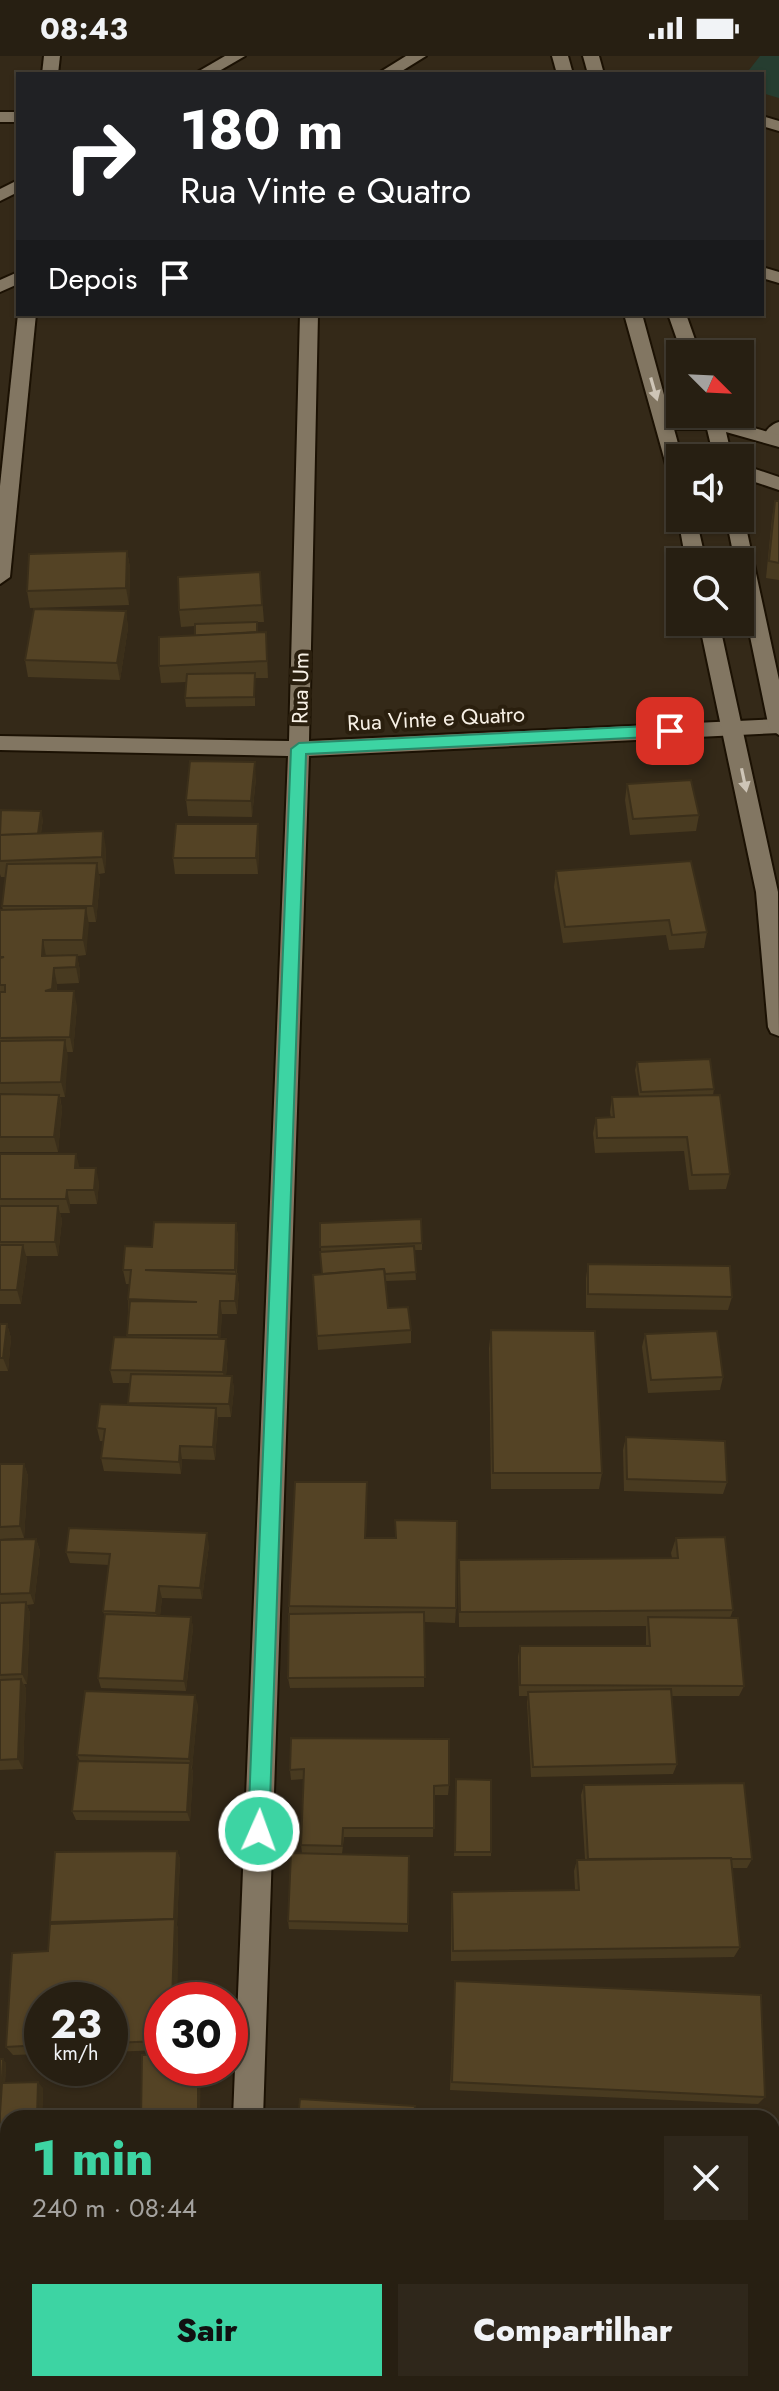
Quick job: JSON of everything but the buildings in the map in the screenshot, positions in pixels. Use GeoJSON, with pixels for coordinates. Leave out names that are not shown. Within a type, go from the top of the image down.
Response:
{"type":"FeatureCollection","features":[{"type":"Feature","properties":{"kind":"street"},"geometry":{"type":"LineString","coordinates":[[206,72],[237,56]]}},
{"type":"Feature","properties":{"kind":"street"},"geometry":{"type":"LineString","coordinates":[[389,72],[418,56]]}},
{"type":"Feature","properties":{"kind":"street"},"geometry":{"type":"LineString","coordinates":[[0,577],[27,316]]}},
{"type":"Feature","properties":{"kind":"street","name":"Rua Um"},"geometry":{"type":"LineString","coordinates":[[248,2110],[299,749],[309,316]]}},
{"type":"Feature","properties":{"kind":"street"},"geometry":{"type":"LineString","coordinates":[[634,316],[671,444]]}},
{"type":"Feature","properties":{"kind":"street"},"geometry":{"type":"LineString","coordinates":[[678,316],[686,340]]}},
{"type":"Feature","properties":{"kind":"street"},"geometry":{"type":"LineString","coordinates":[[747,428],[777,436]]}},
{"type":"Feature","properties":{"kind":"street"},"geometry":{"type":"LineString","coordinates":[[754,475],[779,484]]}},
{"type":"Feature","properties":{"kind":"street"},"geometry":{"type":"LineString","coordinates":[[738,532],[779,727]]}},
{"type":"Feature","properties":{"kind":"street"},"geometry":{"type":"LineString","coordinates":[[712,636],[767,892],[779,1027]]}},
{"type":"Feature","properties":{"kind":"street","name":"Rua Vinte e Quatro"},"geometry":{"type":"LineString","coordinates":[[0,743],[299,749],[779,727]]}},
{"type":"Feature","properties":{"kind":"green space"},"geometry":{"type":"Polygon","coordinates":[[[760,56],[779,56],[779,98],[764,94],[764,72],[748,72],[760,56]]]}},
{"type":"Feature","properties":{"kind":"route"},"geometry":{"type":"LineString","coordinates":[[259,1831],[299,749],[670,731]]}}]}
